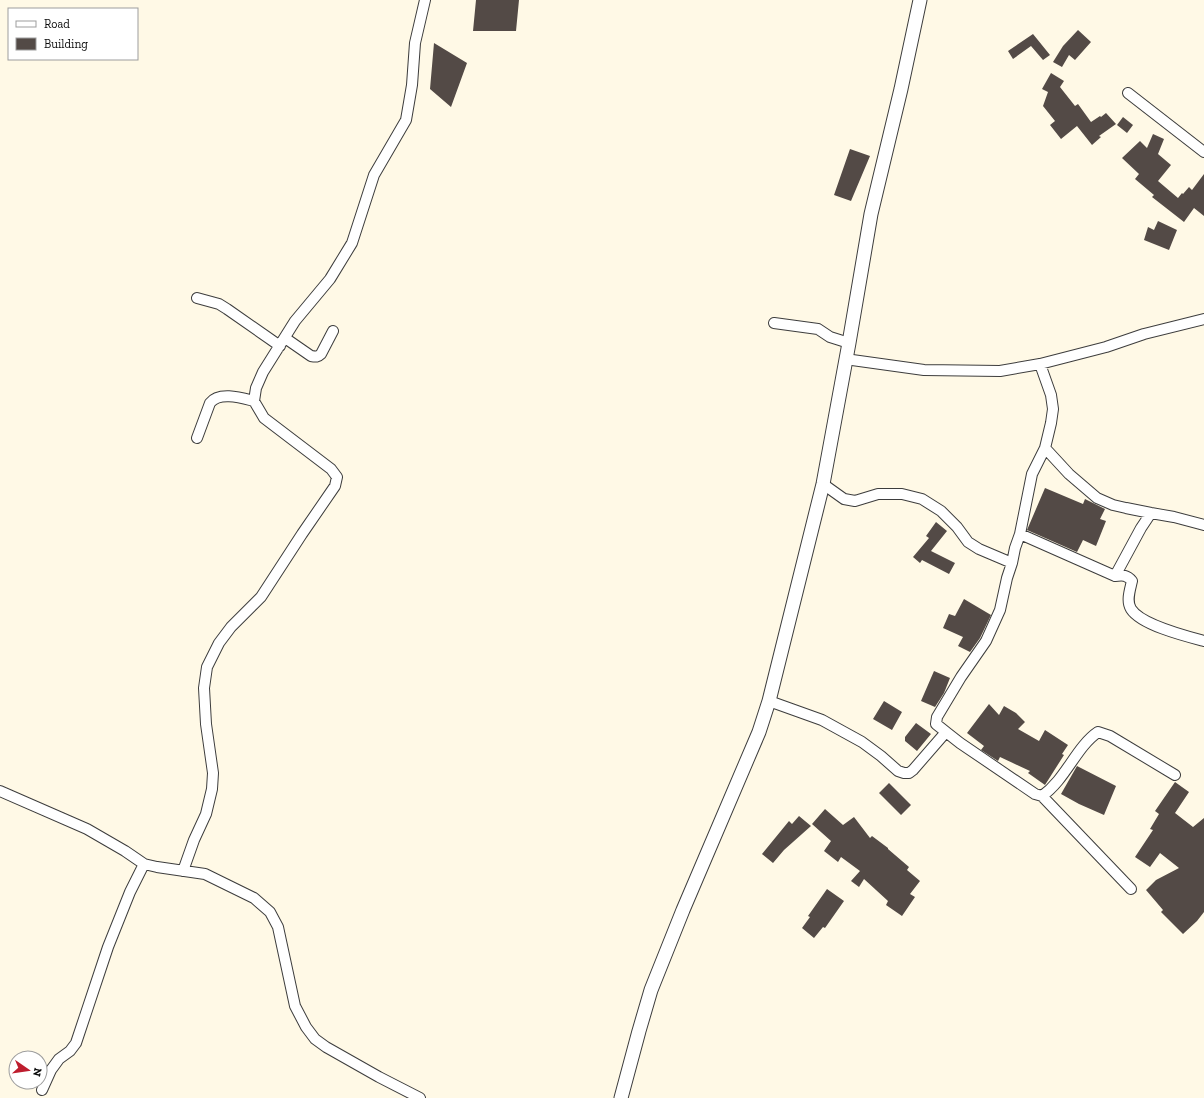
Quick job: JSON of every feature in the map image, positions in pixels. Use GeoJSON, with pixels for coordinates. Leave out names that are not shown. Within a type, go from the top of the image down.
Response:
{"type":"FeatureCollection","features":[{"type":"Feature","properties":{"kind":"street"},"geometry":{"type":"LineString","coordinates":[[183,871],[194,840],[206,814],[212,789],[212,773],[206,724],[204,688],[207,667],[218,643],[231,627],[261,597],[270,585],[302,534],[335,486],[337,477],[331,469],[264,418],[254,401],[256,388],[263,372],[295,321],[330,279],[352,243],[374,176],[406,120],[412,84],[415,43],[425,0]]}},
{"type":"Feature","properties":{"kind":"street"},"geometry":{"type":"LineString","coordinates":[[621,1098],[651,990],[683,910],[759,732],[769,701],[823,484],[871,214],[902,89],[920,0]]}},
{"type":"Feature","properties":{"kind":"street"},"geometry":{"type":"LineString","coordinates":[[1128,93],[1204,152]]}},
{"type":"Feature","properties":{"kind":"street"},"geometry":{"type":"LineString","coordinates":[[198,298],[219,304],[282,342],[315,357],[321,354],[333,331]]}},
{"type":"Feature","properties":{"kind":"street"},"geometry":{"type":"LineString","coordinates":[[845,359],[924,370],[1000,371],[1040,364],[1106,347],[1144,334],[1204,319]]}},
{"type":"Feature","properties":{"kind":"street"},"geometry":{"type":"LineString","coordinates":[[774,323],[818,329],[830,337],[849,343]]}},
{"type":"Feature","properties":{"kind":"street"},"geometry":{"type":"LineString","coordinates":[[1040,364],[1051,395],[1053,408],[1051,423],[1045,448],[1032,474],[1020,534],[1007,578],[1000,610],[989,636],[961,677],[937,717],[936,724],[960,743],[1036,794],[1042,796],[1131,889]]}},
{"type":"Feature","properties":{"kind":"street"},"geometry":{"type":"LineString","coordinates":[[197,438],[210,403],[213,399],[221,397],[234,397],[254,401]]}},
{"type":"Feature","properties":{"kind":"street"},"geometry":{"type":"LineString","coordinates":[[1045,448],[1069,474],[1098,498],[1113,505],[1151,514],[1174,517],[1204,525]]}},
{"type":"Feature","properties":{"kind":"street"},"geometry":{"type":"LineString","coordinates":[[823,484],[844,499],[854,501],[878,494],[902,494],[922,499],[941,511],[957,527],[968,542],[979,549],[1012,563]]}},
{"type":"Feature","properties":{"kind":"street"},"geometry":{"type":"LineString","coordinates":[[1115,576],[1141,528],[1151,514]]}},
{"type":"Feature","properties":{"kind":"street"},"geometry":{"type":"LineString","coordinates":[[1020,534],[1115,576],[1123,575],[1129,578],[1132,581],[1129,603],[1131,609],[1140,617],[1152,624],[1204,641]]}},
{"type":"Feature","properties":{"kind":"street"},"geometry":{"type":"LineString","coordinates":[[769,701],[822,720],[862,742],[882,756],[898,771],[904,773],[909,773],[913,770],[946,732]]}},
{"type":"Feature","properties":{"kind":"street"},"geometry":{"type":"LineString","coordinates":[[1042,796],[1050,791],[1083,748],[1098,732],[1110,736],[1175,775]]}},
{"type":"Feature","properties":{"kind":"street"},"geometry":{"type":"LineString","coordinates":[[0,791],[87,829],[144,864],[205,874],[254,898],[270,912],[278,927],[295,1006],[306,1027],[316,1039],[326,1047],[420,1098]]}},
{"type":"Feature","properties":{"kind":"street"},"geometry":{"type":"LineString","coordinates":[[48,1077],[58,1059],[70,1051],[76,1043],[108,948],[130,892],[144,864]]}},
{"type":"Feature","properties":{"kind":"building"},"geometry":{"type":"Polygon","coordinates":[[[476,0],[519,0],[516,31],[473,31],[476,0]]]}},
{"type":"Feature","properties":{"kind":"building"},"geometry":{"type":"Polygon","coordinates":[[[1078,30],[1091,42],[1075,60],[1069,55],[1062,67],[1053,62],[1063,46],[1078,30]]]}},
{"type":"Feature","properties":{"kind":"building"},"geometry":{"type":"Polygon","coordinates":[[[1033,34],[1050,55],[1043,60],[1031,46],[1013,59],[1008,51],[1033,34]]]}},
{"type":"Feature","properties":{"kind":"building"},"geometry":{"type":"Polygon","coordinates":[[[434,43],[467,63],[451,107],[430,89],[434,43]]]}},
{"type":"Feature","properties":{"kind":"building"},"geometry":{"type":"Polygon","coordinates":[[[1051,73],[1064,81],[1060,87],[1075,106],[1078,104],[1091,122],[1106,113],[1116,124],[1099,136],[1101,137],[1092,145],[1077,126],[1061,139],[1050,125],[1055,121],[1043,106],[1048,92],[1042,89],[1051,73]]]}},
{"type":"Feature","properties":{"kind":"building"},"geometry":{"type":"Polygon","coordinates":[[[1123,117],[1133,125],[1127,133],[1117,125],[1123,117]]]}},
{"type":"Feature","properties":{"kind":"building"},"geometry":{"type":"Polygon","coordinates":[[[1153,134],[1164,139],[1158,154],[1171,165],[1158,181],[1178,198],[1189,187],[1192,190],[1204,174],[1204,216],[1194,208],[1184,222],[1152,197],[1154,195],[1135,179],[1139,174],[1122,158],[1140,141],[1147,148],[1153,134]]]}},
{"type":"Feature","properties":{"kind":"building"},"geometry":{"type":"Polygon","coordinates":[[[850,149],[870,156],[851,201],[834,195],[850,149]]]}},
{"type":"Feature","properties":{"kind":"building"},"geometry":{"type":"Polygon","coordinates":[[[1158,221],[1177,230],[1169,250],[1144,240],[1148,227],[1154,230],[1158,221]]]}},
{"type":"Feature","properties":{"kind":"building"},"geometry":{"type":"Polygon","coordinates":[[[1045,488],[1083,504],[1085,499],[1105,509],[1100,519],[1106,521],[1096,546],[1083,540],[1077,552],[1027,530],[1045,488]]]}},
{"type":"Feature","properties":{"kind":"building"},"geometry":{"type":"Polygon","coordinates":[[[936,522],[947,531],[931,551],[955,563],[949,574],[922,560],[920,563],[913,557],[929,538],[926,536],[936,522]]]}},
{"type":"Feature","properties":{"kind":"building"},"geometry":{"type":"Polygon","coordinates":[[[964,599],[991,615],[980,638],[970,652],[958,646],[963,637],[943,628],[949,614],[955,616],[964,599]]]}},
{"type":"Feature","properties":{"kind":"building"},"geometry":{"type":"Polygon","coordinates":[[[934,671],[950,678],[944,693],[935,707],[921,701],[934,671]]]}},
{"type":"Feature","properties":{"kind":"building"},"geometry":{"type":"Polygon","coordinates":[[[884,701],[902,712],[892,730],[873,719],[884,701]]]}},
{"type":"Feature","properties":{"kind":"building"},"geometry":{"type":"Polygon","coordinates":[[[989,704],[999,715],[1004,706],[1016,713],[1025,722],[1018,729],[1039,741],[1045,730],[1068,745],[1062,754],[1064,755],[1045,785],[1028,773],[1030,771],[1000,757],[998,761],[981,750],[984,746],[967,733],[989,704]]]}},
{"type":"Feature","properties":{"kind":"building"},"geometry":{"type":"Polygon","coordinates":[[[916,723],[931,734],[917,751],[905,741],[905,737],[916,723]]]}},
{"type":"Feature","properties":{"kind":"building"},"geometry":{"type":"Polygon","coordinates":[[[1077,766],[1116,786],[1104,815],[1061,794],[1077,766]]]}},
{"type":"Feature","properties":{"kind":"building"},"geometry":{"type":"Polygon","coordinates":[[[1175,782],[1189,792],[1175,813],[1193,827],[1204,818],[1204,912],[1183,934],[1161,912],[1163,910],[1146,890],[1156,880],[1179,868],[1160,853],[1150,867],[1135,857],[1153,830],[1150,829],[1159,814],[1155,811],[1175,782]]]}},
{"type":"Feature","properties":{"kind":"building"},"geometry":{"type":"Polygon","coordinates":[[[889,783],[911,805],[901,815],[879,793],[889,783]]]}},
{"type":"Feature","properties":{"kind":"building"},"geometry":{"type":"Polygon","coordinates":[[[825,809],[843,825],[854,817],[870,838],[872,836],[888,848],[909,867],[907,870],[920,881],[910,894],[915,897],[902,916],[886,905],[888,901],[864,879],[859,887],[851,881],[860,871],[841,857],[838,862],[824,851],[831,841],[812,824],[825,809]]]}},
{"type":"Feature","properties":{"kind":"building"},"geometry":{"type":"Polygon","coordinates":[[[799,816],[811,826],[784,850],[773,863],[762,854],[789,821],[792,824],[799,816]]]}},
{"type":"Feature","properties":{"kind":"building"},"geometry":{"type":"Polygon","coordinates":[[[827,889],[844,901],[825,928],[823,927],[814,938],[802,928],[810,917],[808,916],[827,889]]]}}]}
